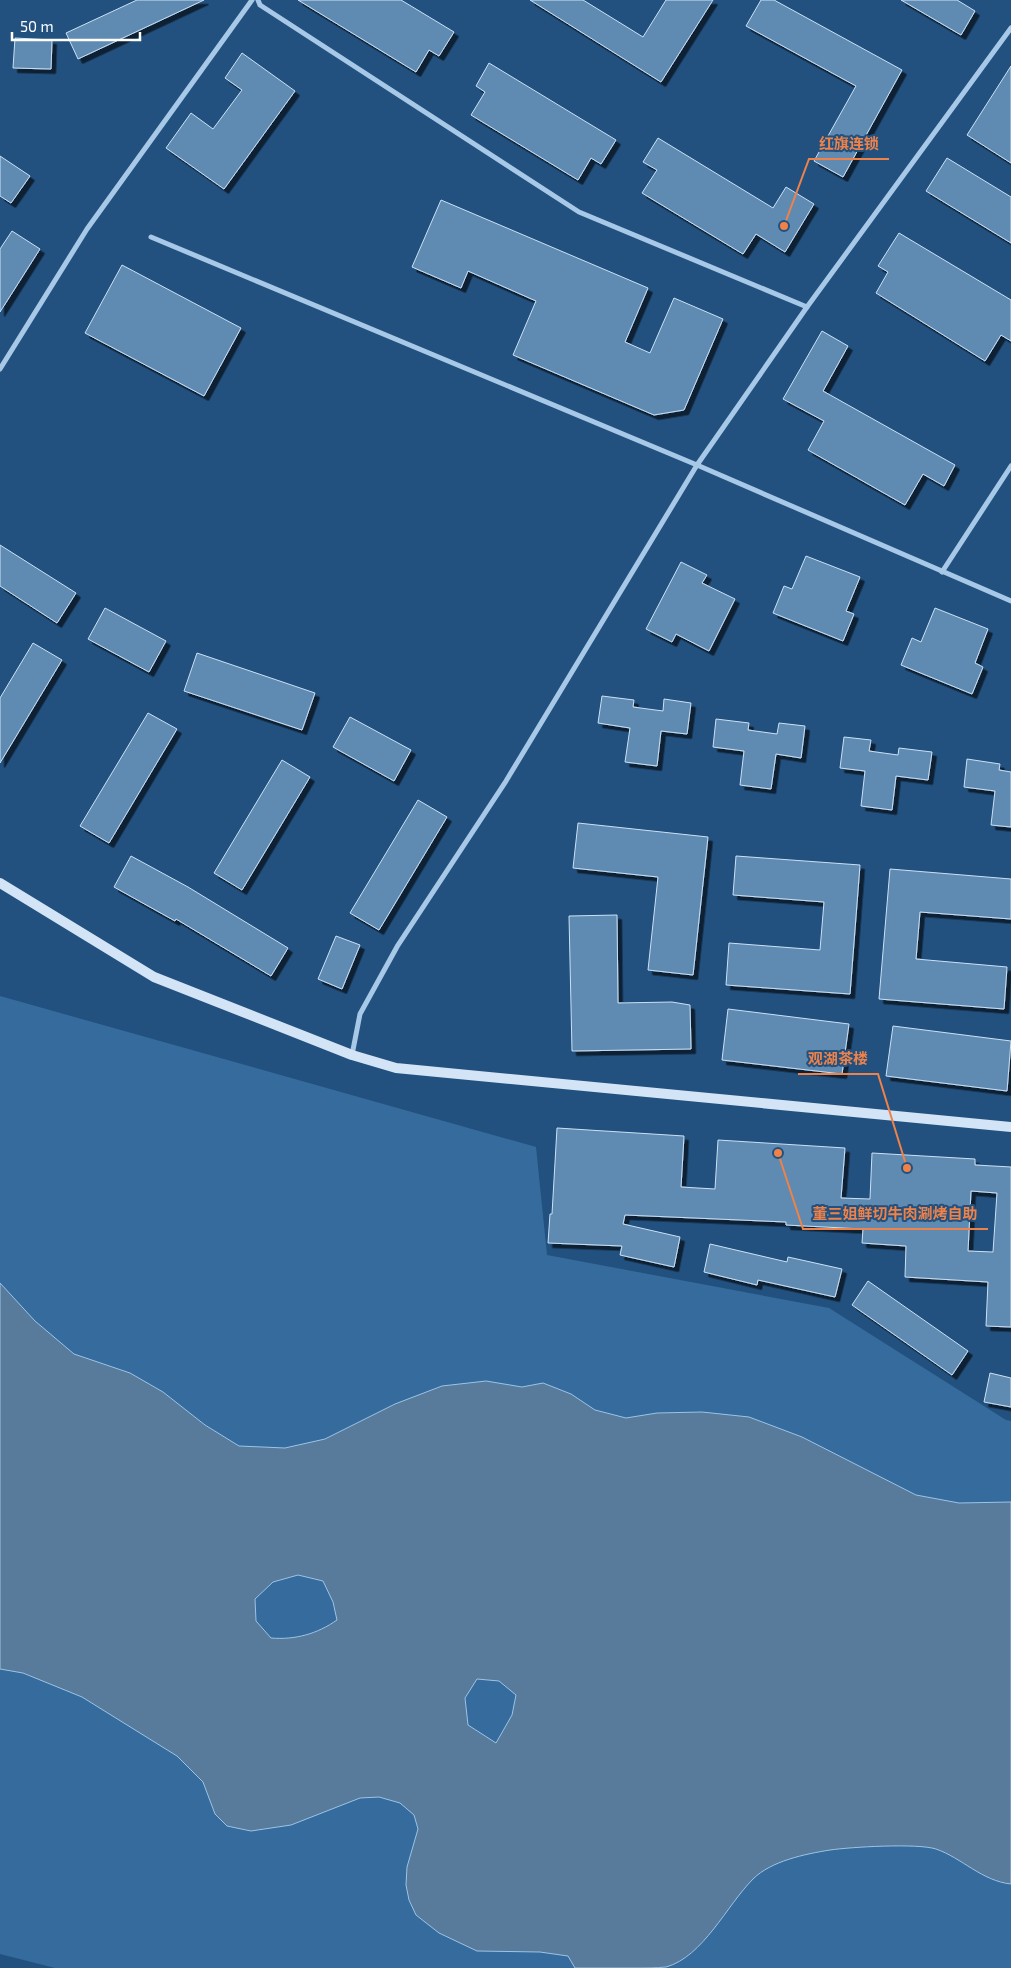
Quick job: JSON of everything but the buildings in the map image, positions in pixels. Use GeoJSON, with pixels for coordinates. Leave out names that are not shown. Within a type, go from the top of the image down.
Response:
{"type":"FeatureCollection","features":[{"type":"Feature","properties":{"kind":"street"},"geometry":{"type":"LineString","coordinates":[[0,369],[87,229],[252,0]]}},
{"type":"Feature","properties":{"kind":"street"},"geometry":{"type":"LineString","coordinates":[[258,0],[260,5],[579,212],[807,307]]}},
{"type":"Feature","properties":{"kind":"street"},"geometry":{"type":"LineString","coordinates":[[352,1055],[360,1014],[398,946],[506,781],[697,465],[807,307],[1011,28]]}},
{"type":"Feature","properties":{"kind":"street"},"geometry":{"type":"LineString","coordinates":[[151,237],[697,465],[942,572],[1011,600]]}},
{"type":"Feature","properties":{"kind":"street"},"geometry":{"type":"LineString","coordinates":[[942,572],[1011,466]]}},
{"type":"Feature","properties":{"kind":"street"},"geometry":{"type":"LineString","coordinates":[[0,883],[154,977],[352,1055],[396,1068],[1011,1127]]}},
{"type":"Feature","properties":{"kind":"shaded area"},"geometry":{"type":"Polygon","coordinates":[[[0,996],[536,1147],[547,1255],[829,1308],[1006,1420],[1011,1421],[1011,1968],[55,1968],[0,1954],[0,996]]]}},
{"type":"Feature","properties":{"kind":"shaded area"},"geometry":{"type":"Polygon","coordinates":[[[0,1283],[35,1321],[74,1354],[130,1373],[163,1392],[205,1425],[239,1446],[285,1448],[325,1439],[395,1404],[442,1386],[486,1381],[522,1387],[543,1383],[571,1394],[595,1410],[626,1418],[657,1413],[702,1412],[749,1417],[802,1437],[916,1495],[959,1503],[1011,1502],[1011,1884],[991,1879],[945,1853],[927,1847],[884,1846],[830,1850],[789,1859],[760,1873],[743,1890],[714,1929],[692,1953],[666,1967],[575,1968],[568,1956],[540,1952],[477,1951],[439,1933],[416,1915],[409,1900],[406,1885],[407,1867],[418,1829],[414,1815],[400,1803],[379,1797],[360,1798],[291,1825],[251,1831],[227,1826],[215,1814],[203,1782],[177,1756],[82,1697],[23,1673],[0,1669],[0,1283]],[[298,1575],[273,1582],[255,1599],[256,1621],[271,1638],[289,1638],[306,1635],[322,1629],[337,1620],[333,1602],[323,1581],[298,1575]],[[477,1679],[465,1698],[468,1725],[496,1743],[512,1715],[516,1695],[499,1681],[477,1679]]]}},
{"type":"Feature","properties":{"kind":"place","name":"红旗连锁"},"geometry":{"type":"Point","coordinates":[784,226]}},
{"type":"Feature","properties":{"kind":"place","name":"董三姐鲜切牛肉涮烤自助"},"geometry":{"type":"Point","coordinates":[778,1153]}},
{"type":"Feature","properties":{"kind":"place","name":"观湖茶楼"},"geometry":{"type":"Point","coordinates":[907,1168]}}]}
